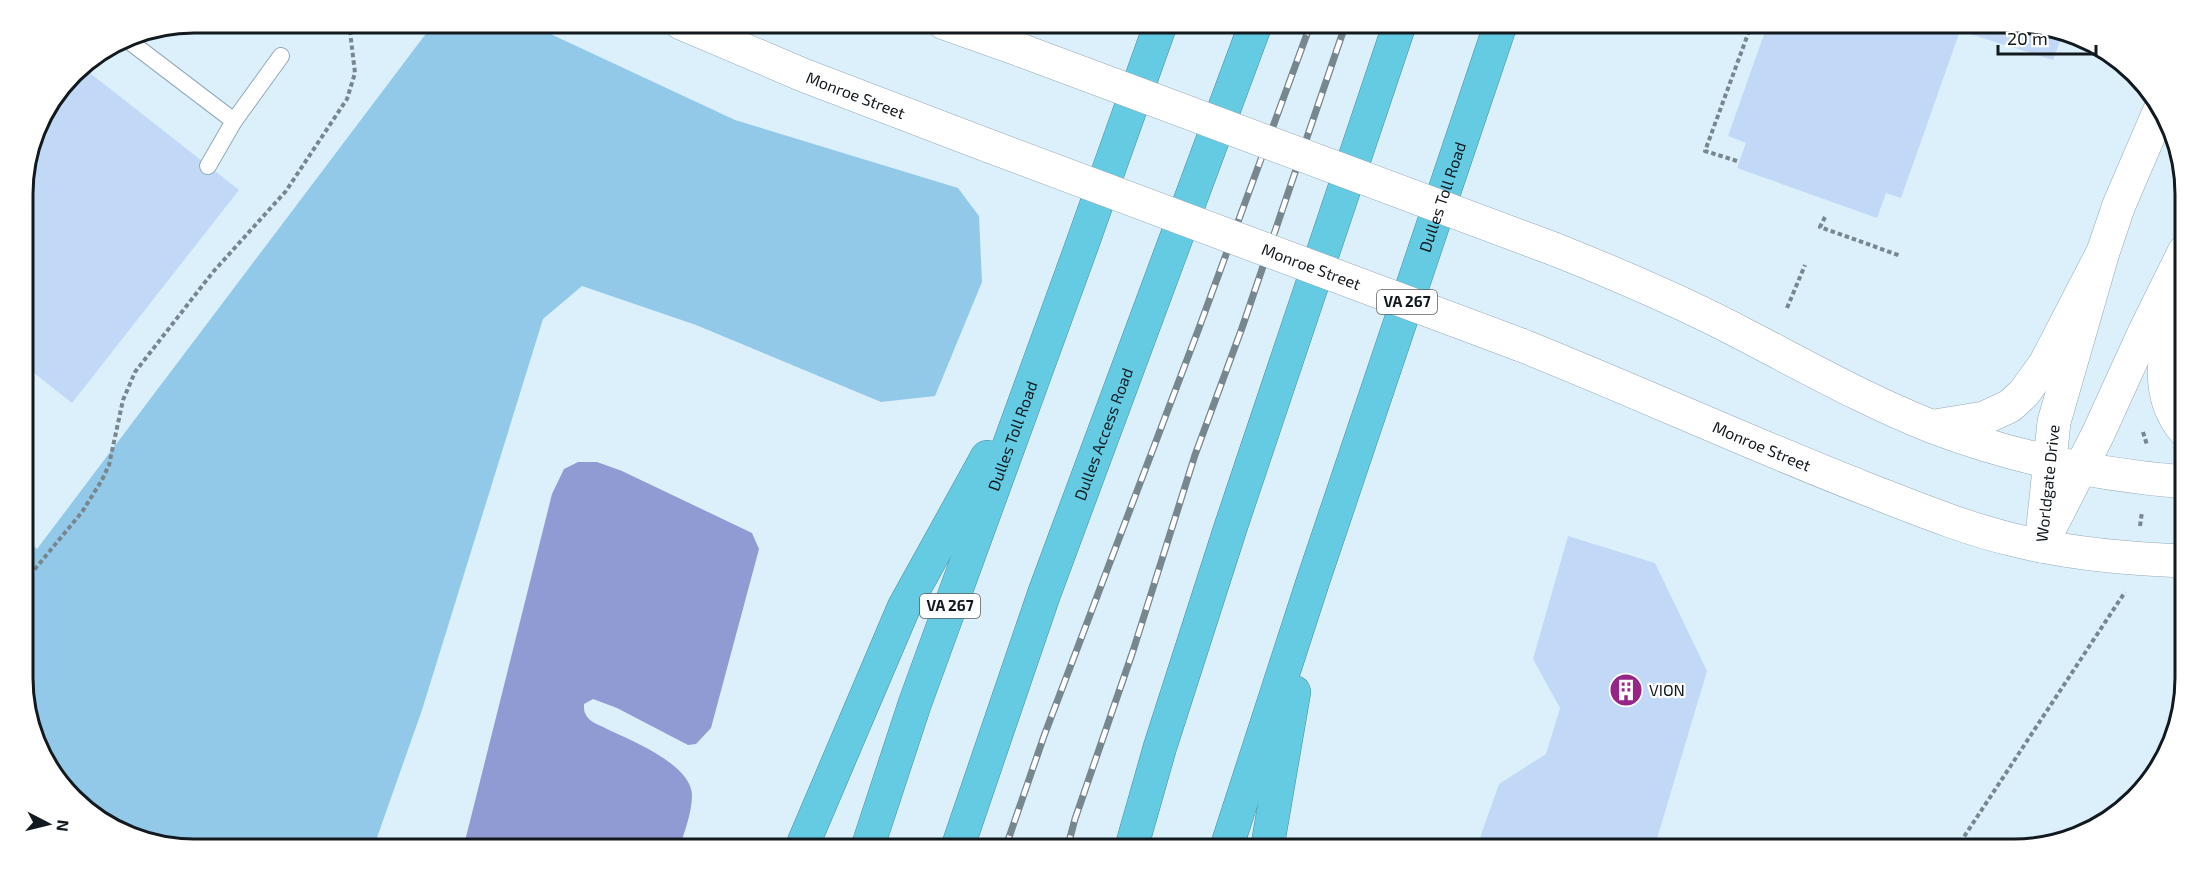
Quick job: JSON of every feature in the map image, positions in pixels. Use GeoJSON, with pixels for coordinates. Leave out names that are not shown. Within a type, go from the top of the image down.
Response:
{"type":"FeatureCollection","features":[{"type":"Feature","properties":{"kind":"highway","name":"Dulles Toll Road"},"geometry":{"type":"LineString","coordinates":[[870,839],[919,693],[1157,33]]}},
{"type":"Feature","properties":{"kind":"highway","name":"Dulles Access Road"},"geometry":{"type":"LineString","coordinates":[[960,839],[1044,594],[1252,33]]}},
{"type":"Feature","properties":{"kind":"highway"},"geometry":{"type":"LineString","coordinates":[[1134,839],[1160,747],[1203,614],[1396,33]]}},
{"type":"Feature","properties":{"kind":"highway","name":"Dulles Toll Road"},"geometry":{"type":"LineString","coordinates":[[1229,839],[1312,581],[1497,33]]}},
{"type":"Feature","properties":{"kind":"highway"},"geometry":{"type":"LineString","coordinates":[[805,839],[904,608],[1039,364]]}},
{"type":"Feature","properties":{"kind":"highway"},"geometry":{"type":"LineString","coordinates":[[1269,839],[1312,581]]}},
{"type":"Feature","properties":{"kind":"main road","name":"Monroe Street"},"geometry":{"type":"LineString","coordinates":[[706,33],[803,75],[1521,345],[1871,491],[1995,535],[2041,546],[2116,556],[2175,560]]}},
{"type":"Feature","properties":{"kind":"main road"},"geometry":{"type":"LineString","coordinates":[[974,33],[1554,249],[1657,291],[1838,384],[1933,427],[1992,447],[2064,466],[2175,481]]}},
{"type":"Feature","properties":{"kind":"main road","name":"Worldgate Drive"},"geometry":{"type":"LineString","coordinates":[[2041,546],[2064,466],[2054,422],[2103,252],[2156,119]]}},
{"type":"Feature","properties":{"kind":"main road"},"geometry":{"type":"LineString","coordinates":[[1933,427],[1984,418],[2010,406],[2024,393],[2045,364],[2103,252]]}},
{"type":"Feature","properties":{"kind":"main road","name":"Worldgate Drive"},"geometry":{"type":"LineString","coordinates":[[2064,466],[2098,434],[2175,270]]}},
{"type":"Feature","properties":{"kind":"main road"},"geometry":{"type":"LineString","coordinates":[[2175,316],[2164,366],[2167,399],[2175,417]]}},
{"type":"Feature","properties":{"kind":"lane"},"geometry":{"type":"LineString","coordinates":[[134,45],[234,121]]}},
{"type":"Feature","properties":{"kind":"lane"},"geometry":{"type":"LineString","coordinates":[[208,166],[234,121],[281,56]]}},
{"type":"Feature","properties":{"kind":"path"},"geometry":{"type":"LineString","coordinates":[[33,571],[82,512],[102,480],[109,465],[123,400],[135,372],[213,272],[286,191],[347,99],[355,73],[350,33]]}},
{"type":"Feature","properties":{"kind":"path"},"geometry":{"type":"LineString","coordinates":[[1737,161],[1705,151],[1748,33]]}},
{"type":"Feature","properties":{"kind":"path"},"geometry":{"type":"LineString","coordinates":[[1825,217],[1820,227],[1901,256]]}},
{"type":"Feature","properties":{"kind":"path"},"geometry":{"type":"LineString","coordinates":[[1787,308],[1805,264]]}},
{"type":"Feature","properties":{"kind":"path"},"geometry":{"type":"LineString","coordinates":[[2149,452],[2143,432],[2151,429]]}},
{"type":"Feature","properties":{"kind":"path"},"geometry":{"type":"LineString","coordinates":[[1963,839],[2124,592]]}},
{"type":"Feature","properties":{"kind":"shaded area"},"geometry":{"type":"Polygon","coordinates":[[[426,33],[548,33],[735,120],[958,188],[979,216],[982,282],[935,396],[881,402],[696,325],[582,286],[543,319],[422,710],[377,839],[173,838],[142,830],[123,822],[88,799],[60,767],[42,730],[36,709],[33,688],[33,545],[37,549],[426,33]]]}},
{"type":"Feature","properties":{"kind":"shaded area"},"geometry":{"type":"Polygon","coordinates":[[[578,462],[597,462],[622,471],[752,533],[759,549],[711,728],[696,744],[688,745],[617,708],[593,699],[584,704],[585,712],[591,721],[659,755],[682,773],[689,784],[692,795],[691,809],[682,839],[466,839],[552,494],[564,469],[578,462]]]}},
{"type":"Feature","properties":{"kind":"building"},"geometry":{"type":"Polygon","coordinates":[[[1764,33],[1959,33],[1901,198],[1886,193],[1877,218],[1737,168],[1746,143],[1728,136],[1764,33]]]}},
{"type":"Feature","properties":{"kind":"building"},"geometry":{"type":"Polygon","coordinates":[[[1966,33],[2035,34],[2056,38],[2061,40],[2053,60],[1966,33]]]}},
{"type":"Feature","properties":{"kind":"building"},"geometry":{"type":"Polygon","coordinates":[[[89,72],[239,190],[72,403],[33,372],[33,184],[38,152],[50,123],[66,96],[89,72]]]}},
{"type":"Feature","properties":{"kind":"building","name":"VION"},"geometry":{"type":"Polygon","coordinates":[[[1568,536],[1655,563],[1707,671],[1657,839],[1480,839],[1499,784],[1546,754],[1560,708],[1533,659],[1568,536]]]}},
{"type":"Feature","properties":{"kind":"railway"},"geometry":{"type":"LineString","coordinates":[[1008,839],[1044,736],[1199,328],[1307,33]]}},
{"type":"Feature","properties":{"kind":"railway"},"geometry":{"type":"LineString","coordinates":[[1070,839],[1133,651],[1195,455],[1242,328],[1343,33]]}},
{"type":"Feature","properties":{"kind":"place","name":"VION"},"geometry":{"type":"Point","coordinates":[1626,690]}}]}
